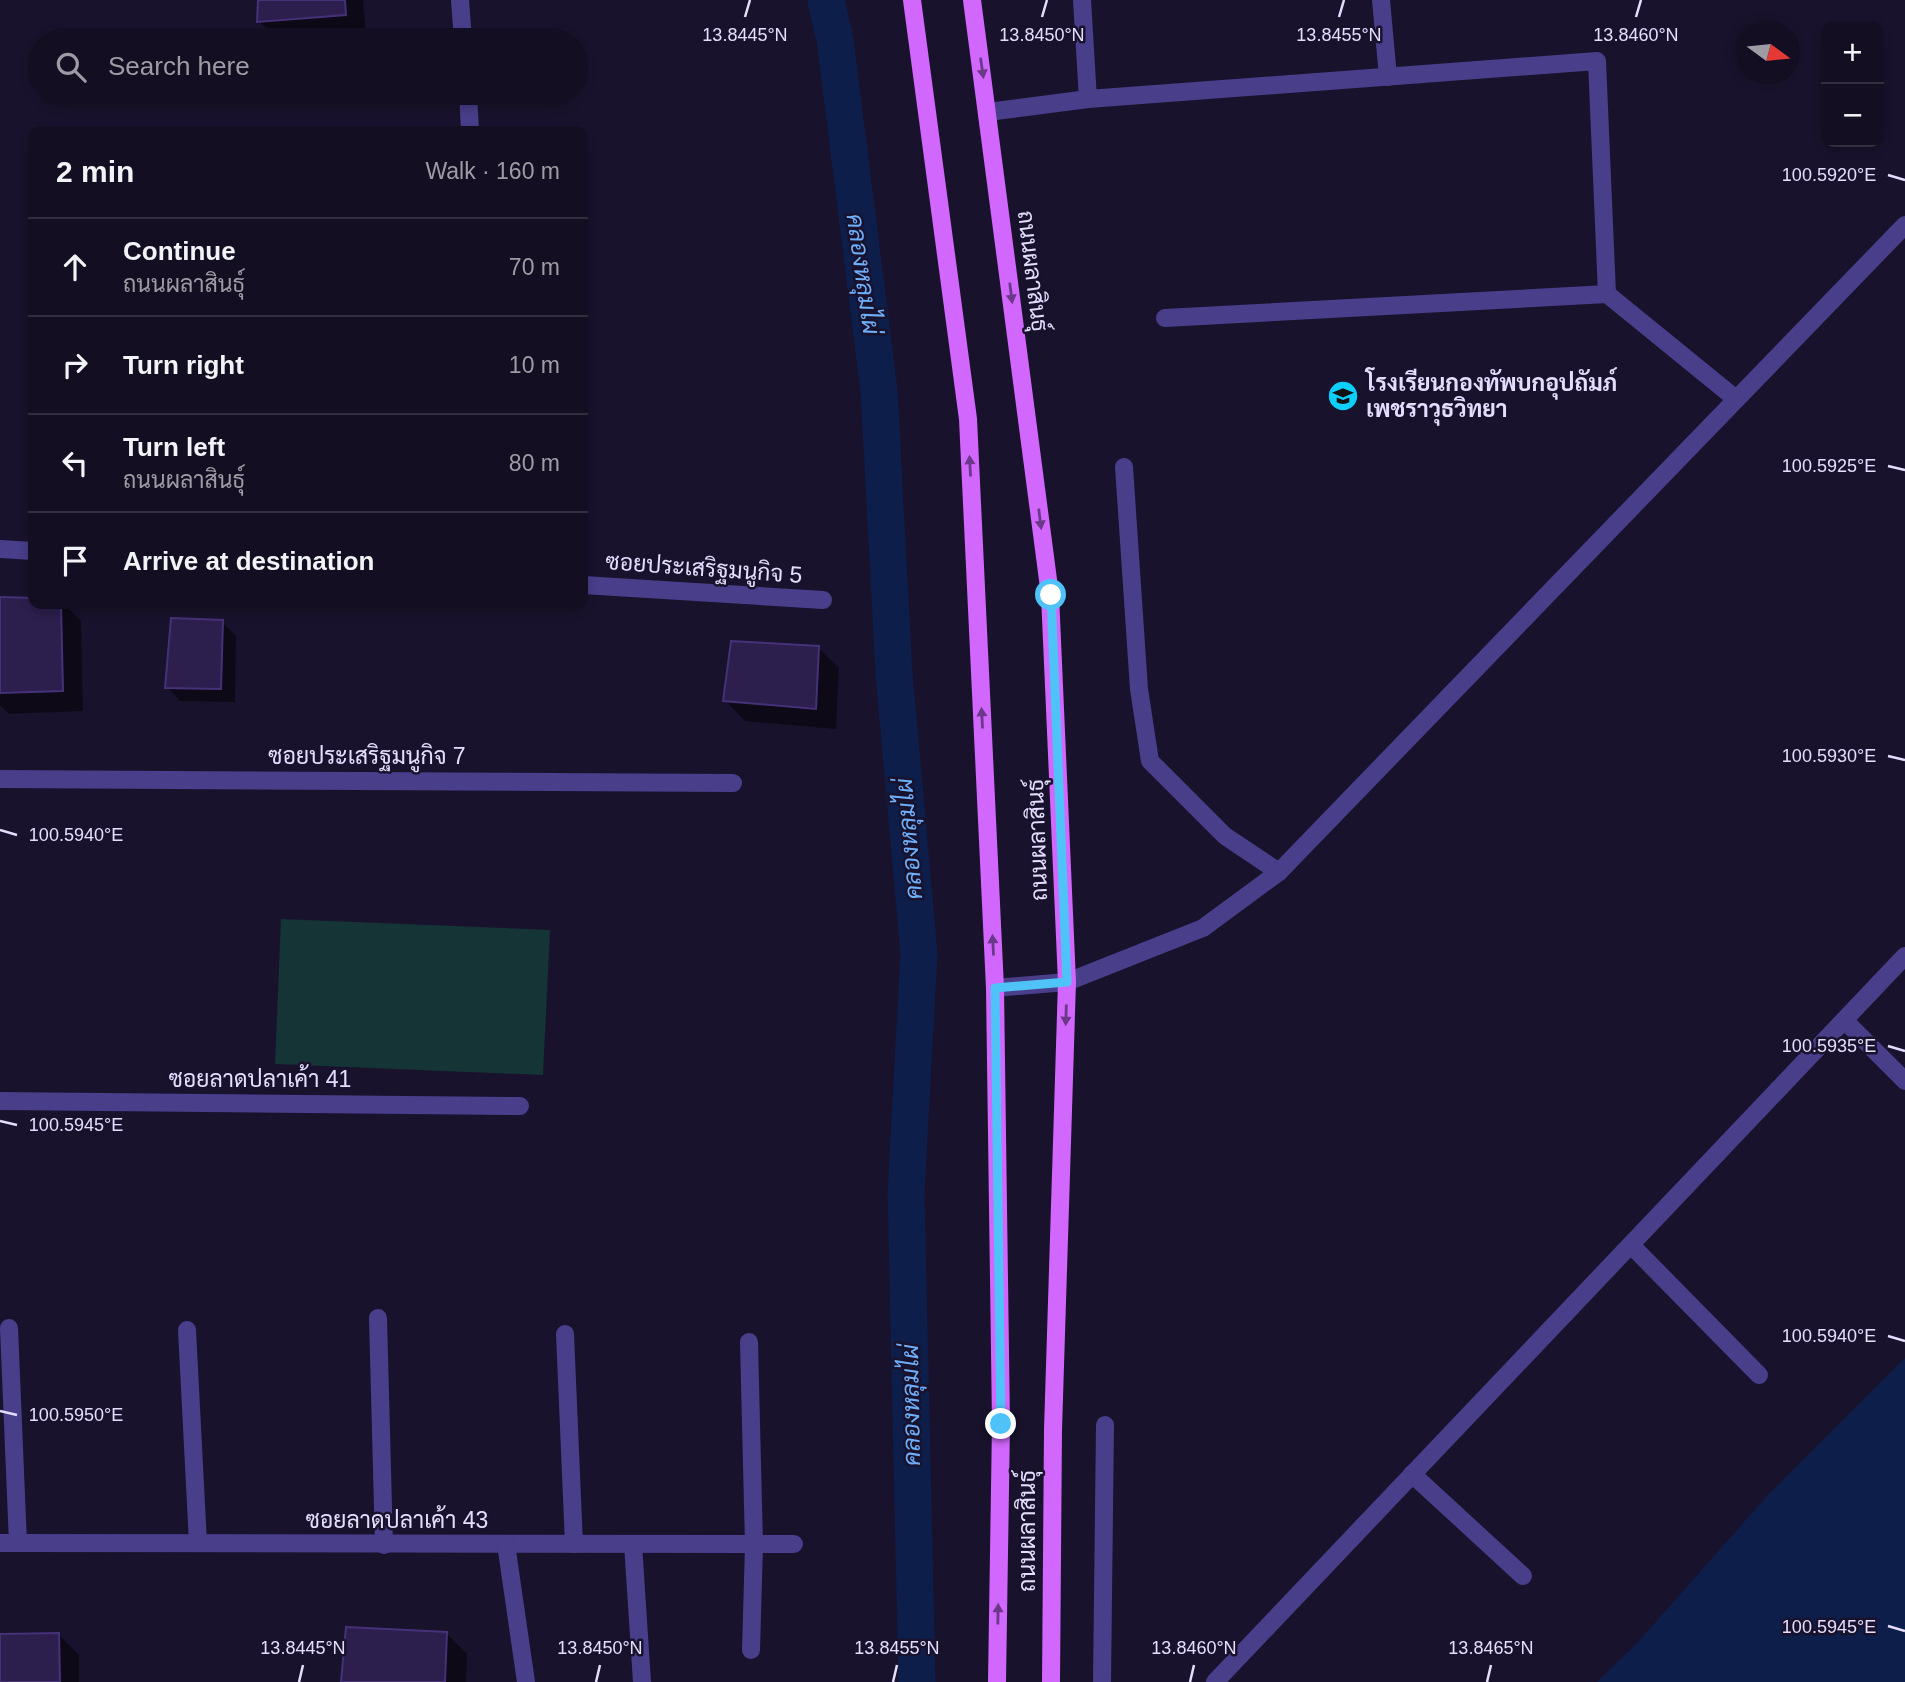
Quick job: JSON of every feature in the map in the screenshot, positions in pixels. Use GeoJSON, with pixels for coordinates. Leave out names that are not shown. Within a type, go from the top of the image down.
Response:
{"type":"FeatureCollection","features":[{"type":"Feature","properties":{"kind":"main road","name":"ถนนผลาสินธุ์"},"geometry":{"type":"LineString","coordinates":[[912,0],[968,419],[995,988],[1001,1424],[997,1682]]}},
{"type":"Feature","properties":{"kind":"main road","name":"ถนนผลาสินธุ์"},"geometry":{"type":"LineString","coordinates":[[972,0],[1051,595],[1067,982],[1053,1430],[1051,1682]]}},
{"type":"Feature","properties":{"kind":"street"},"geometry":{"type":"LineString","coordinates":[[460,0],[462,28]]}},
{"type":"Feature","properties":{"kind":"street"},"geometry":{"type":"LineString","coordinates":[[1082,0],[1088,99]]}},
{"type":"Feature","properties":{"kind":"street"},"geometry":{"type":"LineString","coordinates":[[1381,0],[1388,77]]}},
{"type":"Feature","properties":{"kind":"street"},"geometry":{"type":"LineString","coordinates":[[988,112],[1088,99],[1597,61],[1607,294]]}},
{"type":"Feature","properties":{"kind":"street"},"geometry":{"type":"LineString","coordinates":[[469,105],[470,126]]}},
{"type":"Feature","properties":{"kind":"street"},"geometry":{"type":"LineString","coordinates":[[995,988],[1067,982],[1203,928],[1279,872],[1905,225]]}},
{"type":"Feature","properties":{"kind":"street"},"geometry":{"type":"LineString","coordinates":[[1165,318],[1607,294],[1736,399]]}},
{"type":"Feature","properties":{"kind":"street"},"geometry":{"type":"LineString","coordinates":[[1124,467],[1139,689],[1150,761],[1225,836],[1279,872]]}},
{"type":"Feature","properties":{"kind":"street"},"geometry":{"type":"LineString","coordinates":[[0,549],[28,551]]}},
{"type":"Feature","properties":{"kind":"street","name":"ซอยประเสริฐมนูกิจ 5"},"geometry":{"type":"LineString","coordinates":[[588,585],[823,600]]}},
{"type":"Feature","properties":{"kind":"street","name":"ซอยประเสริฐมนูกิจ 7"},"geometry":{"type":"LineString","coordinates":[[0,779],[733,783]]}},
{"type":"Feature","properties":{"kind":"street"},"geometry":{"type":"LineString","coordinates":[[1215,1682],[1905,956]]}},
{"type":"Feature","properties":{"kind":"street"},"geometry":{"type":"LineString","coordinates":[[1844,1020],[1905,1081]]}},
{"type":"Feature","properties":{"kind":"street","name":"ซอยลาดปลาเค้า 41"},"geometry":{"type":"LineString","coordinates":[[0,1101],[520,1106]]}},
{"type":"Feature","properties":{"kind":"street"},"geometry":{"type":"LineString","coordinates":[[1631,1245],[1759,1375]]}},
{"type":"Feature","properties":{"kind":"street"},"geometry":{"type":"LineString","coordinates":[[378,1318],[384,1545]]}},
{"type":"Feature","properties":{"kind":"street"},"geometry":{"type":"LineString","coordinates":[[9,1328],[9,1543]]}},
{"type":"Feature","properties":{"kind":"street"},"geometry":{"type":"LineString","coordinates":[[187,1330],[198,1543]]}},
{"type":"Feature","properties":{"kind":"street"},"geometry":{"type":"LineString","coordinates":[[565,1334],[574,1544]]}},
{"type":"Feature","properties":{"kind":"street"},"geometry":{"type":"LineString","coordinates":[[749,1342],[754,1545],[751,1650]]}},
{"type":"Feature","properties":{"kind":"street"},"geometry":{"type":"LineString","coordinates":[[1102,1682],[1105,1425]]}},
{"type":"Feature","properties":{"kind":"street"},"geometry":{"type":"LineString","coordinates":[[1412,1475],[1523,1576]]}},
{"type":"Feature","properties":{"kind":"street","name":"ซอยลาดปลาเค้า 43"},"geometry":{"type":"LineString","coordinates":[[9,1543],[794,1544]]}},
{"type":"Feature","properties":{"kind":"street"},"geometry":{"type":"LineString","coordinates":[[506,1544],[526,1682]]}},
{"type":"Feature","properties":{"kind":"street"},"geometry":{"type":"LineString","coordinates":[[634,1544],[642,1682]]}},
{"type":"Feature","properties":{"kind":"green space"},"geometry":{"type":"Polygon","coordinates":[[[281,919],[550,930],[543,1075],[275,1064],[281,919]]]}},
{"type":"Feature","properties":{"kind":"water"},"geometry":{"type":"Polygon","coordinates":[[[1905,1358],[1905,1682],[1597,1682],[1637,1643],[1768,1495],[1905,1358]]]}},
{"type":"Feature","properties":{"kind":"building"},"geometry":{"type":"Polygon","coordinates":[[[258,0],[345,0],[346,15],[257,22],[258,0]]]}},
{"type":"Feature","properties":{"kind":"building"},"geometry":{"type":"Polygon","coordinates":[[[0,597],[28,598],[28,609],[61,609],[63,691],[0,693],[0,597]]]}},
{"type":"Feature","properties":{"kind":"building"},"geometry":{"type":"Polygon","coordinates":[[[171,618],[223,620],[221,689],[165,688],[171,618]]]}},
{"type":"Feature","properties":{"kind":"building"},"geometry":{"type":"Polygon","coordinates":[[[731,641],[819,646],[816,709],[723,701],[731,641]]]}},
{"type":"Feature","properties":{"kind":"building"},"geometry":{"type":"Polygon","coordinates":[[[346,1627],[447,1632],[445,1682],[341,1682],[346,1627]]]}},
{"type":"Feature","properties":{"kind":"building"},"geometry":{"type":"Polygon","coordinates":[[[59,1633],[60,1682],[0,1682],[0,1634],[59,1633]]]}},
{"type":"Feature","properties":{"kind":"waterway","name":"คลองหลุมไผ่"},"geometry":{"type":"LineString","coordinates":[[826,0],[835,40],[879,390],[894,674],[919,954],[906,1193],[917,1682]]}},
{"type":"Feature","properties":{"kind":"place","name":"โรงเรียนกองทัพบกอุปถัมภ์ เพชราวุธวิทยา"},"geometry":{"type":"Point","coordinates":[1343,396]}},
{"type":"Feature","properties":{"kind":"route"},"geometry":{"type":"LineString","coordinates":[[1001,1424],[995,988],[1067,982],[1051,595]]}}]}
